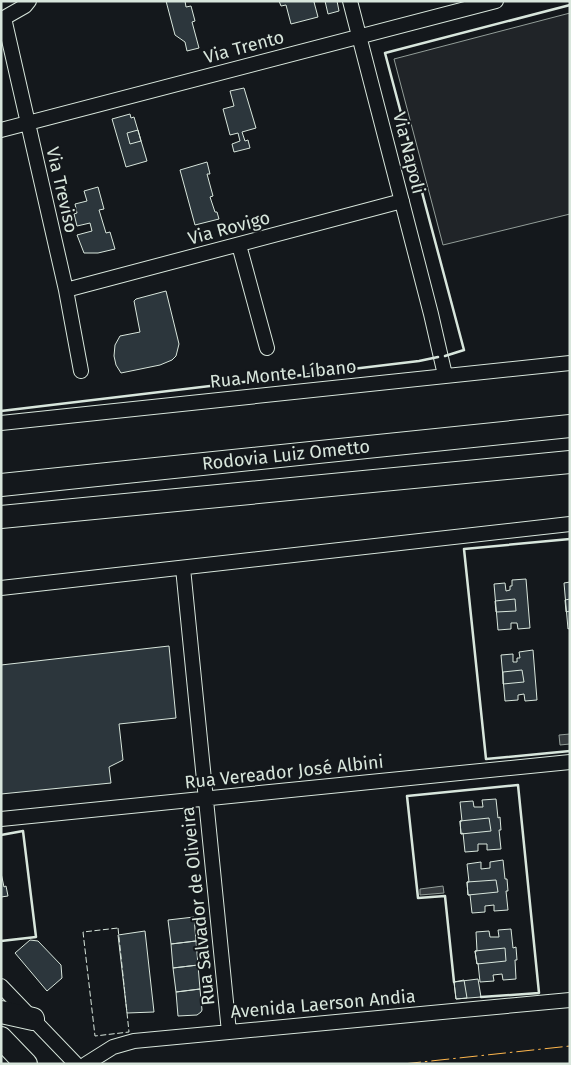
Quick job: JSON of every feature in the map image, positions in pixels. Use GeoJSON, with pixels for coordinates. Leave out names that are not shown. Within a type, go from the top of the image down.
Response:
{"type":"FeatureCollection","features":[{"type":"Feature","properties":{"kind":"main road","name":"Rodovia Luiz Ometto"},"geometry":{"type":"LineString","coordinates":[[1,485],[570,426]]}},
{"type":"Feature","properties":{"kind":"main road","name":"Rodovia Luiz Ometto"},"geometry":{"type":"LineString","coordinates":[[1,517],[570,462]]}},
{"type":"Feature","properties":{"kind":"main road"},"geometry":{"type":"LineString","coordinates":[[1,1012],[33,1019]]}},
{"type":"Feature","properties":{"kind":"main road"},"geometry":{"type":"LineString","coordinates":[[1,1038],[26,1064]]}},
{"type":"Feature","properties":{"kind":"street"},"geometry":{"type":"LineString","coordinates":[[3,18],[25,6],[29,1]]}},
{"type":"Feature","properties":{"kind":"street","name":"Via Napoli"},"geometry":{"type":"LineString","coordinates":[[350,1],[432,314],[445,376]]}},
{"type":"Feature","properties":{"kind":"street","name":"Via Trento"},"geometry":{"type":"LineString","coordinates":[[1,130],[496,1]]}},
{"type":"Feature","properties":{"kind":"street","name":"Via Treviso"},"geometry":{"type":"LineString","coordinates":[[3,18],[66,290],[81,371]]}},
{"type":"Feature","properties":{"kind":"street","name":"Via Rovigo"},"geometry":{"type":"LineString","coordinates":[[66,290],[402,201]]}},
{"type":"Feature","properties":{"kind":"street"},"geometry":{"type":"LineString","coordinates":[[239,245],[268,348]]}},
{"type":"Feature","properties":{"kind":"street","name":"Rua Monte Líbano"},"geometry":{"type":"LineString","coordinates":[[1,423],[570,363]]}},
{"type":"Feature","properties":{"kind":"street"},"geometry":{"type":"LineString","coordinates":[[1,588],[570,524]]}},
{"type":"Feature","properties":{"kind":"street","name":"Rua Salvador de Oliveira"},"geometry":{"type":"LineString","coordinates":[[183,568],[229,1032]]}},
{"type":"Feature","properties":{"kind":"street","name":"Rua Vereador José Albini"},"geometry":{"type":"LineString","coordinates":[[1,818],[570,762]]}},
{"type":"Feature","properties":{"kind":"street"},"geometry":{"type":"LineString","coordinates":[[1,986],[76,1064]]}},
{"type":"Feature","properties":{"kind":"street","name":"Avenida Laerson Andia"},"geometry":{"type":"LineString","coordinates":[[86,1064],[113,1047],[134,1042],[570,1000]]}},
{"type":"Feature","properties":{"kind":"shaded area"},"geometry":{"type":"Polygon","coordinates":[[[570,13],[570,214],[443,245],[394,59],[570,13]]]}},
{"type":"Feature","properties":{"kind":"shaded area"},"geometry":{"type":"Polygon","coordinates":[[[570,734],[570,744],[560,745],[559,735],[570,734]]]}},
{"type":"Feature","properties":{"kind":"shaded area"},"geometry":{"type":"Polygon","coordinates":[[[443,886],[444,893],[420,895],[420,889],[443,886]]]}},
{"type":"Feature","properties":{"kind":"building"},"geometry":{"type":"Polygon","coordinates":[[[166,1],[185,1],[186,7],[191,6],[195,21],[192,22],[199,48],[187,51],[185,42],[175,35],[166,1]]]}},
{"type":"Feature","properties":{"kind":"building"},"geometry":{"type":"Polygon","coordinates":[[[279,1],[317,1],[314,2],[318,17],[291,24],[286,5],[281,6],[279,1]]]}},
{"type":"Feature","properties":{"kind":"building"},"geometry":{"type":"Polygon","coordinates":[[[325,1],[337,1],[339,11],[328,14],[325,1]]]}},
{"type":"Feature","properties":{"kind":"building"},"geometry":{"type":"Polygon","coordinates":[[[244,88],[256,128],[242,132],[245,141],[248,140],[250,148],[234,152],[232,144],[240,141],[238,133],[230,135],[223,109],[234,106],[230,91],[244,88]]]}},
{"type":"Feature","properties":{"kind":"building"},"geometry":{"type":"Polygon","coordinates":[[[130,114],[131,118],[134,117],[147,161],[126,167],[112,119],[130,114]]]}},
{"type":"Feature","properties":{"kind":"building"},"geometry":{"type":"Polygon","coordinates":[[[138,130],[141,141],[130,144],[127,133],[138,130]]]}},
{"type":"Feature","properties":{"kind":"building"},"geometry":{"type":"Polygon","coordinates":[[[207,162],[210,174],[207,174],[213,196],[210,197],[219,219],[195,225],[180,170],[207,162]]]}},
{"type":"Feature","properties":{"kind":"building"},"geometry":{"type":"Polygon","coordinates":[[[98,187],[104,209],[99,210],[106,233],[110,232],[115,249],[98,253],[84,253],[77,235],[92,231],[90,223],[77,226],[74,214],[77,213],[75,204],[87,201],[84,191],[98,187]]]}},
{"type":"Feature","properties":{"kind":"building"},"geometry":{"type":"Polygon","coordinates":[[[166,291],[179,344],[176,356],[172,360],[160,365],[121,373],[116,365],[114,356],[115,345],[120,336],[140,332],[134,301],[166,291]]]}},
{"type":"Feature","properties":{"kind":"building"},"geometry":{"type":"Polygon","coordinates":[[[526,579],[530,628],[518,629],[517,623],[511,623],[511,629],[498,630],[494,584],[505,583],[506,591],[510,590],[512,580],[526,579]]]}},
{"type":"Feature","properties":{"kind":"building"},"geometry":{"type":"Polygon","coordinates":[[[570,582],[570,628],[568,629],[564,583],[570,582]]]}},
{"type":"Feature","properties":{"kind":"building"},"geometry":{"type":"Polygon","coordinates":[[[515,599],[516,611],[496,612],[495,601],[515,599]]]}},
{"type":"Feature","properties":{"kind":"building"},"geometry":{"type":"Polygon","coordinates":[[[570,599],[570,611],[566,612],[565,600],[570,599]]]}},
{"type":"Feature","properties":{"kind":"building"},"geometry":{"type":"Polygon","coordinates":[[[169,646],[176,718],[119,724],[123,760],[109,767],[111,783],[1,794],[1,665],[169,646]]]}},
{"type":"Feature","properties":{"kind":"building"},"geometry":{"type":"Polygon","coordinates":[[[533,650],[537,700],[525,701],[524,694],[518,695],[518,700],[505,701],[501,655],[513,654],[513,662],[517,662],[517,658],[520,658],[519,652],[533,650]]]}},
{"type":"Feature","properties":{"kind":"building"},"geometry":{"type":"Polygon","coordinates":[[[522,670],[524,682],[503,684],[503,672],[522,670]]]}},
{"type":"Feature","properties":{"kind":"building"},"geometry":{"type":"Polygon","coordinates":[[[496,799],[498,818],[500,817],[501,849],[487,850],[487,844],[478,844],[478,851],[465,852],[463,833],[461,834],[460,802],[473,801],[474,807],[483,807],[482,800],[496,799]]]}},
{"type":"Feature","properties":{"kind":"building"},"geometry":{"type":"Polygon","coordinates":[[[489,818],[491,831],[461,834],[460,821],[489,818]]]}},
{"type":"Feature","properties":{"kind":"building"},"geometry":{"type":"Polygon","coordinates":[[[503,860],[505,879],[507,879],[508,910],[494,911],[494,905],[485,906],[485,912],[472,913],[470,895],[468,895],[467,864],[481,862],[481,869],[490,868],[490,862],[503,860]]]}},
{"type":"Feature","properties":{"kind":"building"},"geometry":{"type":"Polygon","coordinates":[[[1,873],[4,887],[6,886],[8,896],[1,897],[1,873]]]}},
{"type":"Feature","properties":{"kind":"building"},"geometry":{"type":"Polygon","coordinates":[[[496,880],[498,892],[468,895],[467,882],[496,880]]]}},
{"type":"Feature","properties":{"kind":"building"},"geometry":{"type":"Polygon","coordinates":[[[194,917],[196,941],[171,944],[168,920],[194,917]]]}},
{"type":"Feature","properties":{"kind":"building"},"geometry":{"type":"Polygon","coordinates":[[[511,929],[513,948],[516,947],[516,979],[503,980],[502,974],[493,975],[494,981],[480,982],[475,951],[477,951],[476,932],[489,931],[490,937],[499,937],[498,930],[511,929]]]}},
{"type":"Feature","properties":{"kind":"building"},"geometry":{"type":"Polygon","coordinates":[[[145,931],[154,1012],[127,1013],[118,935],[145,931]]]}},
{"type":"Feature","properties":{"kind":"building"},"geometry":{"type":"Polygon","coordinates":[[[30,940],[38,941],[61,965],[62,978],[47,991],[15,953],[30,940]]]}},
{"type":"Feature","properties":{"kind":"building"},"geometry":{"type":"Polygon","coordinates":[[[196,941],[198,965],[173,968],[171,944],[196,941]]]}},
{"type":"Feature","properties":{"kind":"building"},"geometry":{"type":"Polygon","coordinates":[[[505,948],[506,961],[477,964],[475,951],[505,948]]]}},
{"type":"Feature","properties":{"kind":"building"},"geometry":{"type":"Polygon","coordinates":[[[198,965],[200,989],[176,992],[173,968],[198,965]]]}},
{"type":"Feature","properties":{"kind":"building"},"geometry":{"type":"Polygon","coordinates":[[[478,979],[481,997],[456,999],[454,982],[478,979]]]}},
{"type":"Feature","properties":{"kind":"building"},"geometry":{"type":"Polygon","coordinates":[[[464,980],[467,998],[456,999],[454,982],[464,980]]]}},
{"type":"Feature","properties":{"kind":"building"},"geometry":{"type":"Polygon","coordinates":[[[200,989],[201,1012],[197,1015],[178,1016],[176,992],[200,989]]]}},
{"type":"Feature","properties":{"kind":"fence"},"geometry":{"type":"LineString","coordinates":[[118,928],[129,1032],[95,1036],[83,932],[118,928]]}},
{"type":"Feature","properties":{"kind":"wall"},"geometry":{"type":"LineString","coordinates":[[445,356],[464,350],[385,53],[570,5]]}},
{"type":"Feature","properties":{"kind":"wall"},"geometry":{"type":"LineString","coordinates":[[1,411],[419,361],[438,357]]}},
{"type":"Feature","properties":{"kind":"wall"},"geometry":{"type":"LineString","coordinates":[[570,539],[464,549],[486,759],[570,751]]}},
{"type":"Feature","properties":{"kind":"wall"},"geometry":{"type":"LineString","coordinates":[[454,982],[445,896],[418,898],[407,796],[518,785],[539,993],[481,997]]}},
{"type":"Feature","properties":{"kind":"wall"},"geometry":{"type":"LineString","coordinates":[[1,835],[23,831],[36,937],[1,941]]}},
{"type":"Feature","properties":{"kind":"power"},"geometry":{"type":"LineString","coordinates":[[403,1064],[570,1046]]}}]}
